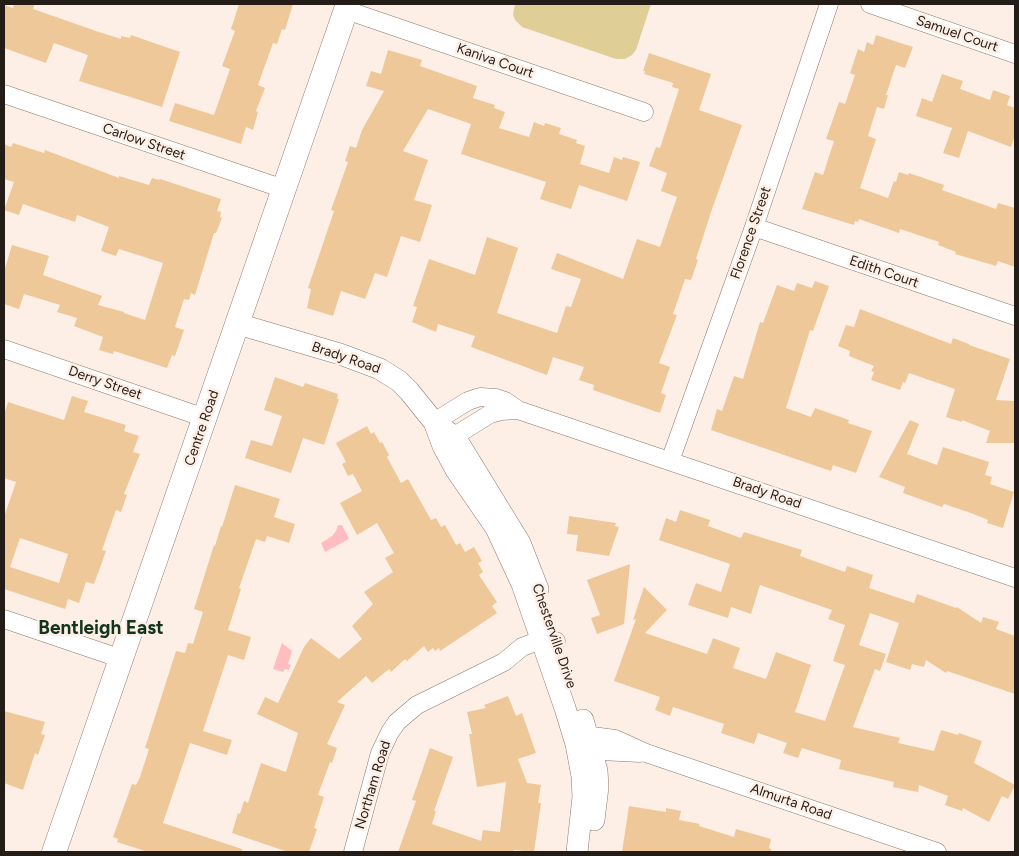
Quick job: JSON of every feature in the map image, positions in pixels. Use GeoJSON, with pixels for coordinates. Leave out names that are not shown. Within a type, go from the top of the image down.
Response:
{"type":"FeatureCollection","features":[{"type":"Feature","properties":{"kind":"main road","name":"Centre Road"},"geometry":{"type":"LineString","coordinates":[[54,852],[347,7]]}},
{"type":"Feature","properties":{"kind":"street","name":"Florence Street"},"geometry":{"type":"LineString","coordinates":[[670,461],[754,228],[829,4]]}},
{"type":"Feature","properties":{"kind":"street","name":"Samuel Court"},"geometry":{"type":"LineString","coordinates":[[870,4],[1015,54]]}},
{"type":"Feature","properties":{"kind":"street","name":"Kaniva Court"},"geometry":{"type":"LineString","coordinates":[[347,7],[644,112]]}},
{"type":"Feature","properties":{"kind":"street","name":"Carlow Street"},"geometry":{"type":"LineString","coordinates":[[4,94],[284,189]]}},
{"type":"Feature","properties":{"kind":"street","name":"Edith Court"},"geometry":{"type":"LineString","coordinates":[[754,228],[1015,316]]}},
{"type":"Feature","properties":{"kind":"street","name":"Brady Road"},"geometry":{"type":"LineString","coordinates":[[238,324],[340,354],[380,369],[399,381],[449,441],[490,414],[518,410]]}},
{"type":"Feature","properties":{"kind":"street","name":"Derry Street"},"geometry":{"type":"LineString","coordinates":[[4,349],[205,418]]}},
{"type":"Feature","properties":{"kind":"street","name":"Brady Road"},"geometry":{"type":"LineString","coordinates":[[434,422],[468,401],[480,397],[496,398],[506,401],[518,410],[1015,578]]}},
{"type":"Feature","properties":{"kind":"street","name":"Chesterville Drive"},"geometry":{"type":"LineString","coordinates":[[449,441],[456,470],[496,528],[522,584],[597,771],[598,787],[590,852]]}},
{"type":"Feature","properties":{"kind":"street"},"geometry":{"type":"LineString","coordinates":[[4,619],[122,659]]}},
{"type":"Feature","properties":{"kind":"street","name":"Northam Road"},"geometry":{"type":"LineString","coordinates":[[353,852],[380,753],[397,722],[417,706],[504,662],[526,658],[547,643]]}},
{"type":"Feature","properties":{"kind":"street","name":"Almurta Road"},"geometry":{"type":"LineString","coordinates":[[585,744],[603,736],[615,739],[646,752],[937,852]]}},
{"type":"Feature","properties":{"kind":"street","name":"Chesterville Drive"},"geometry":{"type":"LineString","coordinates":[[577,852],[585,744]]}},
{"type":"Feature","properties":{"kind":"shaded area"},"geometry":{"type":"Polygon","coordinates":[[[515,4],[651,4],[636,50],[625,59],[616,59],[522,27],[515,20],[513,14],[515,4]]]}},
{"type":"Feature","properties":{"kind":"shaded area"},"geometry":{"type":"Polygon","coordinates":[[[338,525],[342,525],[349,539],[325,552],[321,543],[332,536],[338,525]]]}},
{"type":"Feature","properties":{"kind":"shaded area"},"geometry":{"type":"Polygon","coordinates":[[[282,643],[292,651],[288,664],[291,665],[289,670],[285,669],[283,672],[273,669],[282,643]]]}},
{"type":"Feature","properties":{"kind":"building"},"geometry":{"type":"Polygon","coordinates":[[[14,4],[35,4],[33,9],[96,31],[121,39],[121,36],[130,38],[131,35],[180,52],[162,107],[79,81],[88,55],[54,43],[46,63],[4,48],[4,5],[13,8],[14,4]]]}},
{"type":"Feature","properties":{"kind":"building"},"geometry":{"type":"Polygon","coordinates":[[[239,4],[293,4],[285,30],[282,29],[277,44],[273,43],[258,85],[265,88],[256,111],[258,112],[253,130],[246,127],[241,144],[169,121],[175,103],[214,115],[230,69],[222,66],[235,31],[231,29],[239,4]]]}},
{"type":"Feature","properties":{"kind":"building"},"geometry":{"type":"Polygon","coordinates":[[[876,35],[913,47],[905,68],[896,65],[886,95],[888,95],[884,109],[877,107],[868,136],[876,139],[860,188],[888,198],[899,172],[908,175],[909,173],[944,185],[942,190],[996,209],[998,203],[1015,208],[1015,267],[998,261],[996,266],[955,254],[956,252],[938,245],[939,242],[900,229],[899,233],[859,219],[858,222],[855,221],[854,225],[802,209],[815,172],[823,175],[834,141],[826,139],[839,102],[845,104],[855,75],[850,73],[858,49],[864,52],[867,42],[873,45],[876,35]]]}},
{"type":"Feature","properties":{"kind":"building"},"geometry":{"type":"Polygon","coordinates":[[[388,50],[422,60],[420,66],[477,86],[473,98],[495,105],[494,108],[505,112],[499,128],[529,137],[534,122],[544,126],[545,123],[561,128],[559,134],[577,140],[576,143],[585,146],[580,164],[609,173],[614,157],[622,160],[623,157],[640,162],[627,201],[579,185],[571,209],[540,199],[546,182],[461,154],[471,124],[428,109],[403,151],[428,160],[414,200],[432,205],[420,242],[401,236],[387,277],[375,273],[365,299],[341,291],[333,316],[307,308],[311,289],[308,288],[334,211],[331,210],[348,162],[345,161],[350,146],[356,148],[362,130],[384,91],[366,86],[371,71],[381,74],[388,50]]]}},
{"type":"Feature","properties":{"kind":"building"},"geometry":{"type":"Polygon","coordinates":[[[649,53],[711,74],[699,110],[742,125],[712,209],[691,280],[685,279],[673,314],[677,315],[659,363],[670,367],[661,393],[666,395],[660,413],[593,390],[594,385],[579,380],[584,367],[553,357],[547,375],[471,347],[475,336],[438,324],[436,332],[412,322],[417,307],[413,306],[429,259],[475,275],[487,237],[518,248],[497,313],[557,333],[566,306],[571,307],[581,279],[551,269],[557,253],[623,279],[637,239],[660,247],[677,197],[661,191],[667,173],[649,166],[656,147],[660,148],[679,89],[672,87],[673,83],[644,74],[645,71],[643,71],[649,53]]]}},
{"type":"Feature","properties":{"kind":"building"},"geometry":{"type":"Polygon","coordinates":[[[942,74],[963,81],[960,89],[990,100],[993,90],[1010,96],[1007,105],[1015,108],[1015,135],[1011,147],[968,131],[959,158],[943,153],[952,128],[916,116],[922,98],[932,102],[942,74]]]}},
{"type":"Feature","properties":{"kind":"building"},"geometry":{"type":"Polygon","coordinates":[[[13,143],[44,153],[45,150],[119,178],[119,176],[149,185],[152,178],[160,179],[221,199],[217,211],[221,212],[220,217],[222,218],[216,233],[214,233],[195,295],[191,293],[189,300],[184,299],[175,327],[184,330],[175,356],[172,355],[167,368],[114,351],[113,354],[99,350],[103,337],[74,326],[77,318],[57,312],[60,305],[24,294],[19,309],[4,304],[4,272],[12,245],[49,256],[43,275],[102,296],[98,305],[145,320],[163,263],[119,249],[116,256],[101,251],[109,227],[77,215],[75,222],[23,204],[19,215],[4,210],[14,182],[4,179],[4,144],[11,147],[13,143]]]}},
{"type":"Feature","properties":{"kind":"building"},"geometry":{"type":"Polygon","coordinates":[[[815,281],[829,286],[813,331],[810,330],[786,408],[811,417],[815,408],[849,420],[848,423],[872,431],[856,473],[833,465],[831,471],[711,430],[717,409],[722,411],[734,376],[743,379],[760,322],[763,323],[777,285],[794,291],[797,283],[812,288],[815,281]]]}},
{"type":"Feature","properties":{"kind":"building"},"geometry":{"type":"Polygon","coordinates":[[[860,309],[951,344],[953,338],[1010,359],[996,400],[1015,401],[1015,443],[986,443],[990,431],[962,420],[962,422],[946,417],[955,389],[909,373],[900,390],[871,380],[874,372],[871,371],[874,366],[849,356],[850,351],[838,346],[846,325],[854,327],[860,309]]]}},
{"type":"Feature","properties":{"kind":"building"},"geometry":{"type":"Polygon","coordinates":[[[275,377],[303,387],[305,383],[338,394],[337,399],[339,399],[324,445],[303,438],[291,473],[245,458],[251,440],[272,446],[282,416],[264,410],[275,377]]]}},
{"type":"Feature","properties":{"kind":"building"},"geometry":{"type":"Polygon","coordinates":[[[72,396],[88,401],[84,412],[126,425],[124,431],[139,436],[133,452],[140,454],[124,494],[127,495],[121,512],[116,510],[102,550],[106,551],[94,584],[86,582],[79,603],[68,599],[65,609],[4,589],[4,517],[16,482],[4,478],[4,415],[8,402],[64,420],[72,396]],[[20,538],[10,567],[59,583],[68,554],[20,538]]]}},
{"type":"Feature","properties":{"kind":"building"},"geometry":{"type":"Polygon","coordinates":[[[910,420],[919,424],[907,454],[937,465],[943,447],[989,462],[985,475],[992,477],[990,484],[1014,492],[1003,528],[987,523],[988,520],[971,513],[944,504],[942,507],[903,493],[905,487],[879,477],[910,420]]]}},
{"type":"Feature","properties":{"kind":"building"},"geometry":{"type":"Polygon","coordinates":[[[367,426],[371,434],[374,432],[380,443],[382,442],[389,455],[387,457],[401,483],[408,479],[431,520],[436,518],[441,527],[445,525],[456,545],[460,543],[465,552],[474,547],[482,561],[478,563],[483,572],[479,575],[497,602],[492,606],[497,613],[440,651],[439,648],[435,651],[433,648],[428,652],[424,646],[407,661],[405,659],[391,672],[389,669],[372,683],[366,676],[337,702],[345,705],[327,744],[337,748],[318,795],[324,797],[314,828],[317,829],[309,852],[288,852],[232,833],[244,801],[248,803],[261,763],[286,772],[298,733],[257,714],[265,697],[278,703],[304,647],[311,638],[339,659],[362,639],[352,626],[373,604],[364,592],[393,572],[385,558],[394,553],[377,523],[357,535],[340,503],[362,491],[353,474],[348,476],[342,464],[346,462],[336,443],[367,426]]]}},
{"type":"Feature","properties":{"kind":"building"},"geometry":{"type":"Polygon","coordinates":[[[235,485],[280,499],[274,517],[295,524],[289,543],[267,536],[265,542],[256,539],[239,588],[241,589],[228,630],[251,637],[244,660],[228,655],[203,731],[232,740],[227,755],[190,743],[163,823],[242,849],[242,852],[148,852],[117,842],[118,839],[113,837],[132,784],[136,785],[140,777],[149,749],[145,748],[176,651],[185,653],[188,643],[193,644],[203,612],[194,609],[235,485]]]}},
{"type":"Feature","properties":{"kind":"building"},"geometry":{"type":"Polygon","coordinates":[[[680,510],[710,520],[708,526],[741,538],[744,532],[802,550],[800,556],[845,572],[847,566],[873,575],[869,588],[914,603],[917,594],[957,607],[981,623],[983,617],[999,622],[996,629],[1015,636],[1015,694],[947,671],[946,673],[926,660],[924,667],[912,664],[910,670],[886,662],[899,623],[870,613],[859,645],[886,654],[880,671],[875,669],[853,727],[900,738],[898,743],[934,751],[941,730],[958,735],[959,733],[982,741],[974,763],[1015,785],[1008,799],[1002,796],[989,822],[963,808],[962,811],[945,805],[948,796],[919,785],[918,792],[893,787],[894,782],[839,769],[841,760],[802,748],[798,758],[783,753],[787,743],[758,733],[754,744],[721,733],[724,724],[673,707],[670,716],[655,710],[660,697],[614,681],[636,619],[633,620],[644,587],[667,610],[645,633],[707,654],[713,638],[740,648],[733,668],[766,679],[776,652],[811,665],[795,712],[825,721],[845,665],[833,661],[845,625],[828,619],[832,610],[760,585],[751,614],[731,607],[728,618],[688,605],[696,583],[721,592],[730,564],[659,540],[666,518],[676,522],[680,510]]]}},
{"type":"Feature","properties":{"kind":"building"},"geometry":{"type":"Polygon","coordinates":[[[569,516],[616,523],[615,526],[619,527],[609,556],[576,551],[578,535],[567,534],[569,516]]]}},
{"type":"Feature","properties":{"kind":"building"},"geometry":{"type":"Polygon","coordinates":[[[630,564],[624,624],[597,634],[591,618],[600,615],[587,580],[630,564]]]}},
{"type":"Feature","properties":{"kind":"building"},"geometry":{"type":"Polygon","coordinates":[[[508,696],[516,716],[522,713],[536,753],[518,759],[527,783],[541,785],[538,803],[541,803],[534,852],[514,850],[514,852],[398,852],[416,801],[412,800],[430,748],[453,757],[434,811],[436,811],[432,824],[481,841],[483,830],[500,832],[506,782],[477,787],[469,734],[472,734],[467,712],[486,708],[484,705],[508,696]]]}},
{"type":"Feature","properties":{"kind":"building"},"geometry":{"type":"Polygon","coordinates":[[[4,711],[45,722],[41,734],[45,735],[38,755],[35,753],[23,790],[4,783],[4,711]]]}},
{"type":"Feature","properties":{"kind":"building"},"geometry":{"type":"Polygon","coordinates":[[[629,806],[666,812],[666,808],[681,811],[679,820],[700,824],[699,826],[734,837],[736,829],[771,839],[769,848],[771,852],[622,852],[629,806]]]}},
{"type":"Feature","properties":{"kind":"district","name":"Bentleigh East"},"geometry":{"type":"Point","coordinates":[101,628]}}]}
